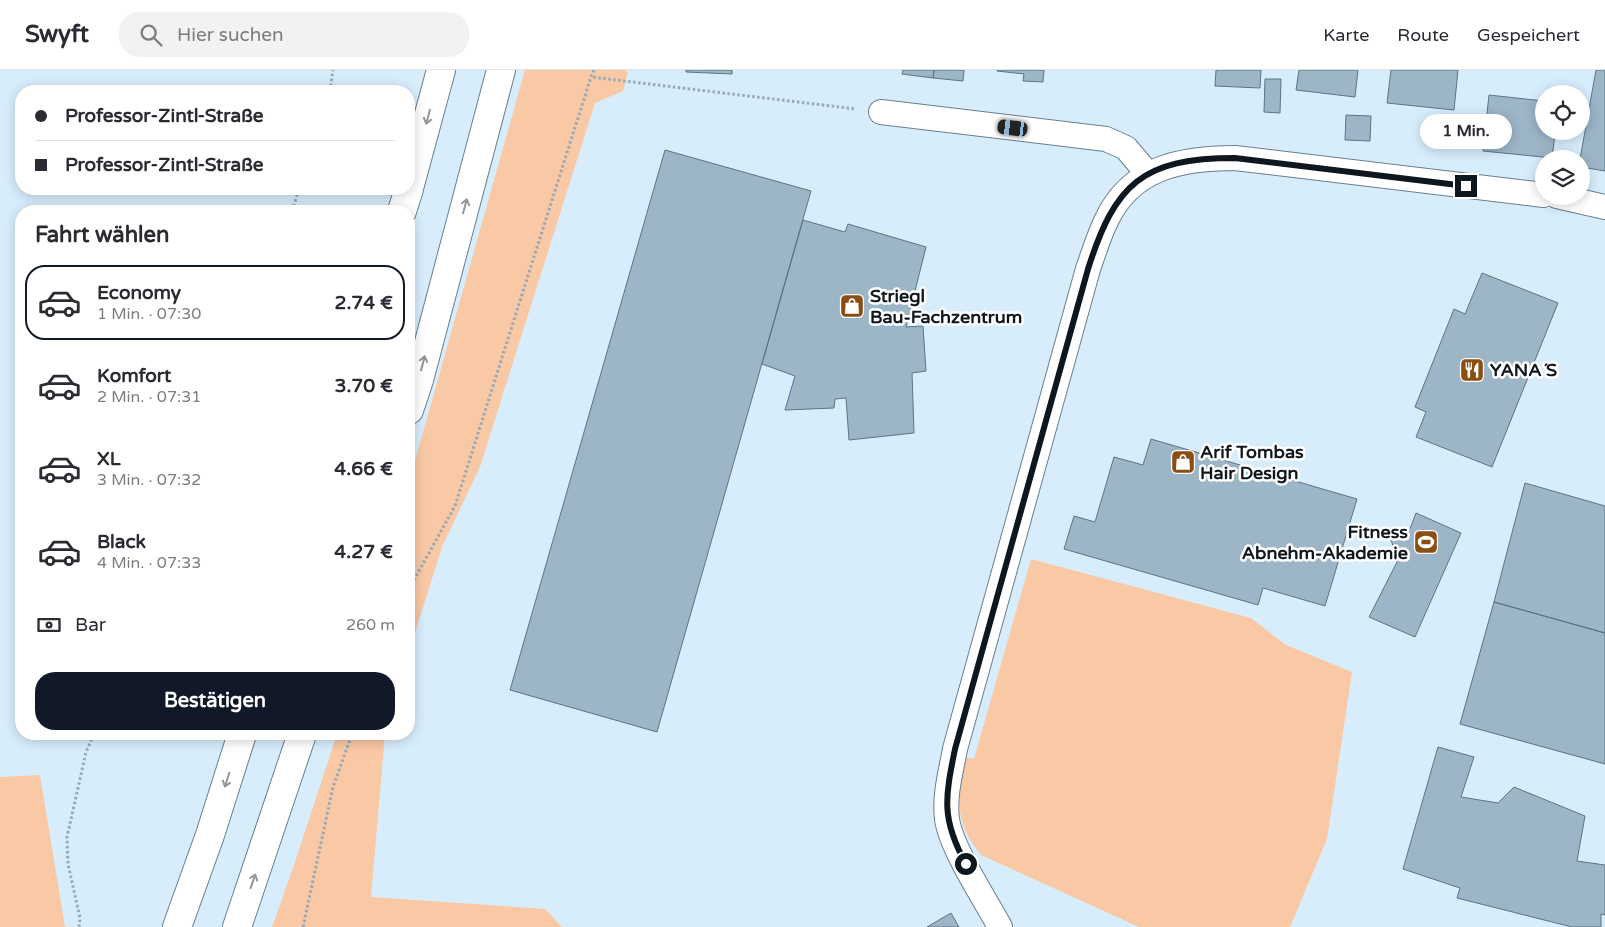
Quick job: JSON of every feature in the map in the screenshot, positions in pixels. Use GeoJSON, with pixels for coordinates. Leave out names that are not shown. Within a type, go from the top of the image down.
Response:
{"type":"FeatureCollection","features":[{"type":"Feature","properties":{"kind":"highway"},"geometry":{"type":"LineString","coordinates":[[415,166],[441,70]]}},
{"type":"Feature","properties":{"kind":"highway"},"geometry":{"type":"LineString","coordinates":[[415,390],[501,70]]}},
{"type":"Feature","properties":{"kind":"highway"},"geometry":{"type":"LineString","coordinates":[[177,927],[210,835],[240,740]]}},
{"type":"Feature","properties":{"kind":"highway"},"geometry":{"type":"LineString","coordinates":[[237,927],[300,740]]}},
{"type":"Feature","properties":{"kind":"street"},"geometry":{"type":"LineString","coordinates":[[881,112],[1106,139],[1126,148],[1148,174]]}},
{"type":"Feature","properties":{"kind":"street"},"geometry":{"type":"LineString","coordinates":[[1000,927],[957,849],[947,821],[948,789],[952,763],[1083,288],[1098,238],[1107,217],[1126,191],[1148,174],[1189,160],[1235,158],[1535,194]]}},
{"type":"Feature","properties":{"kind":"street"},"geometry":{"type":"LineString","coordinates":[[1590,204],[1605,207]]}},
{"type":"Feature","properties":{"kind":"path"},"geometry":{"type":"LineString","coordinates":[[331,85],[334,70]]}},
{"type":"Feature","properties":{"kind":"path"},"geometry":{"type":"LineString","coordinates":[[415,578],[455,506],[594,70]]}},
{"type":"Feature","properties":{"kind":"path"},"geometry":{"type":"LineString","coordinates":[[591,77],[881,112]]}},
{"type":"Feature","properties":{"kind":"path"},"geometry":{"type":"LineString","coordinates":[[79,927],[80,918],[68,864],[67,837],[86,752],[91,740]]}},
{"type":"Feature","properties":{"kind":"path"},"geometry":{"type":"LineString","coordinates":[[303,927],[333,787],[350,740]]}},
{"type":"Feature","properties":{"kind":"shaded area"},"geometry":{"type":"Polygon","coordinates":[[[525,70],[625,70],[628,73],[623,91],[595,103],[480,467],[442,547],[415,633],[415,461],[525,70]]]}},
{"type":"Feature","properties":{"kind":"shaded area"},"geometry":{"type":"Polygon","coordinates":[[[1031,559],[1251,618],[1286,645],[1352,672],[1327,839],[1290,927],[1139,927],[981,855],[972,843],[962,820],[960,809],[959,785],[963,757],[974,759],[1031,559]]]}},
{"type":"Feature","properties":{"kind":"shaded area"},"geometry":{"type":"Polygon","coordinates":[[[335,740],[384,740],[371,897],[545,909],[562,927],[272,927],[335,740]]]}},
{"type":"Feature","properties":{"kind":"shaded area"},"geometry":{"type":"Polygon","coordinates":[[[40,775],[65,927],[0,927],[0,777],[40,775]]]}},
{"type":"Feature","properties":{"kind":"building"},"geometry":{"type":"Polygon","coordinates":[[[686,70],[732,70],[732,74],[686,72],[686,70]]]}},
{"type":"Feature","properties":{"kind":"building"},"geometry":{"type":"Polygon","coordinates":[[[903,70],[934,70],[933,78],[902,74],[903,70]]]}},
{"type":"Feature","properties":{"kind":"building"},"geometry":{"type":"Polygon","coordinates":[[[934,70],[964,70],[963,81],[933,78],[934,70]]]}},
{"type":"Feature","properties":{"kind":"building"},"geometry":{"type":"Polygon","coordinates":[[[997,70],[1044,70],[1043,82],[1023,81],[1024,74],[997,70]]]}},
{"type":"Feature","properties":{"kind":"building"},"geometry":{"type":"Polygon","coordinates":[[[1216,70],[1261,70],[1260,88],[1215,86],[1216,70]]]}},
{"type":"Feature","properties":{"kind":"building"},"geometry":{"type":"Polygon","coordinates":[[[1299,70],[1358,70],[1355,97],[1296,90],[1299,70]]]}},
{"type":"Feature","properties":{"kind":"building"},"geometry":{"type":"Polygon","coordinates":[[[1391,70],[1458,70],[1454,110],[1387,103],[1391,70]]]}},
{"type":"Feature","properties":{"kind":"building"},"geometry":{"type":"Polygon","coordinates":[[[1596,70],[1605,70],[1605,171],[1590,168],[1590,150],[1582,150],[1583,140],[1590,140],[1590,103],[1596,70]]]}},
{"type":"Feature","properties":{"kind":"building"},"geometry":{"type":"Polygon","coordinates":[[[1265,79],[1281,79],[1280,113],[1264,112],[1265,79]]]}},
{"type":"Feature","properties":{"kind":"building"},"geometry":{"type":"Polygon","coordinates":[[[1489,95],[1535,100],[1535,140],[1554,140],[1553,150],[1535,150],[1535,156],[1483,151],[1489,95]]]}},
{"type":"Feature","properties":{"kind":"building"},"geometry":{"type":"Polygon","coordinates":[[[1346,115],[1371,116],[1370,141],[1345,140],[1346,115]]]}},
{"type":"Feature","properties":{"kind":"building"},"geometry":{"type":"Polygon","coordinates":[[[665,150],[811,191],[657,732],[510,690],[665,150]]]}},
{"type":"Feature","properties":{"kind":"building"},"geometry":{"type":"Polygon","coordinates":[[[803,220],[845,232],[848,224],[926,247],[906,327],[923,326],[926,371],[912,373],[914,433],[849,440],[846,398],[835,399],[834,408],[785,410],[795,376],[762,364],[803,220]]]}},
{"type":"Feature","properties":{"kind":"building"},"geometry":{"type":"Polygon","coordinates":[[[1482,273],[1558,303],[1492,467],[1416,437],[1426,412],[1415,407],[1454,309],[1465,314],[1482,273]]]}},
{"type":"Feature","properties":{"kind":"building"},"geometry":{"type":"Polygon","coordinates":[[[1151,439],[1357,499],[1325,606],[1263,588],[1258,605],[1064,549],[1074,516],[1095,522],[1114,457],[1143,465],[1151,439]]]}},
{"type":"Feature","properties":{"kind":"building"},"geometry":{"type":"Polygon","coordinates":[[[1525,483],[1605,506],[1605,633],[1494,602],[1525,483]]]}},
{"type":"Feature","properties":{"kind":"building"},"geometry":{"type":"Polygon","coordinates":[[[1416,513],[1461,533],[1415,637],[1369,617],[1398,560],[1391,540],[1408,534],[1416,513]]]}},
{"type":"Feature","properties":{"kind":"building"},"geometry":{"type":"Polygon","coordinates":[[[1494,602],[1605,633],[1605,764],[1460,724],[1494,602]]]}},
{"type":"Feature","properties":{"kind":"building"},"geometry":{"type":"Polygon","coordinates":[[[1438,747],[1474,757],[1461,797],[1498,803],[1514,787],[1585,816],[1577,861],[1605,865],[1605,915],[1601,914],[1601,927],[1572,927],[1457,898],[1460,888],[1403,869],[1438,747]]]}},
{"type":"Feature","properties":{"kind":"building"},"geometry":{"type":"Polygon","coordinates":[[[951,913],[959,927],[927,927],[951,913]]]}},
{"type":"Feature","properties":{"kind":"place","name":"Striegl Bau-Fachzentrum"},"geometry":{"type":"Point","coordinates":[852,306]}},
{"type":"Feature","properties":{"kind":"place","name":"YANA´S"},"geometry":{"type":"Point","coordinates":[1472,370]}},
{"type":"Feature","properties":{"kind":"place","name":"Arif Tombas Hair Design"},"geometry":{"type":"Point","coordinates":[1183,462]}},
{"type":"Feature","properties":{"kind":"place","name":"Fitness Abnehm-Akademie"},"geometry":{"type":"Point","coordinates":[1426,542]}},
{"type":"Feature","properties":{"kind":"route"},"geometry":{"type":"LineString","coordinates":[[966,864],[957,849],[947,821],[948,789],[955,749],[1088,269],[1098,238],[1107,217],[1116,203],[1137,181],[1148,174],[1189,160],[1210,158],[1235,158],[1466,186]]}}]}
